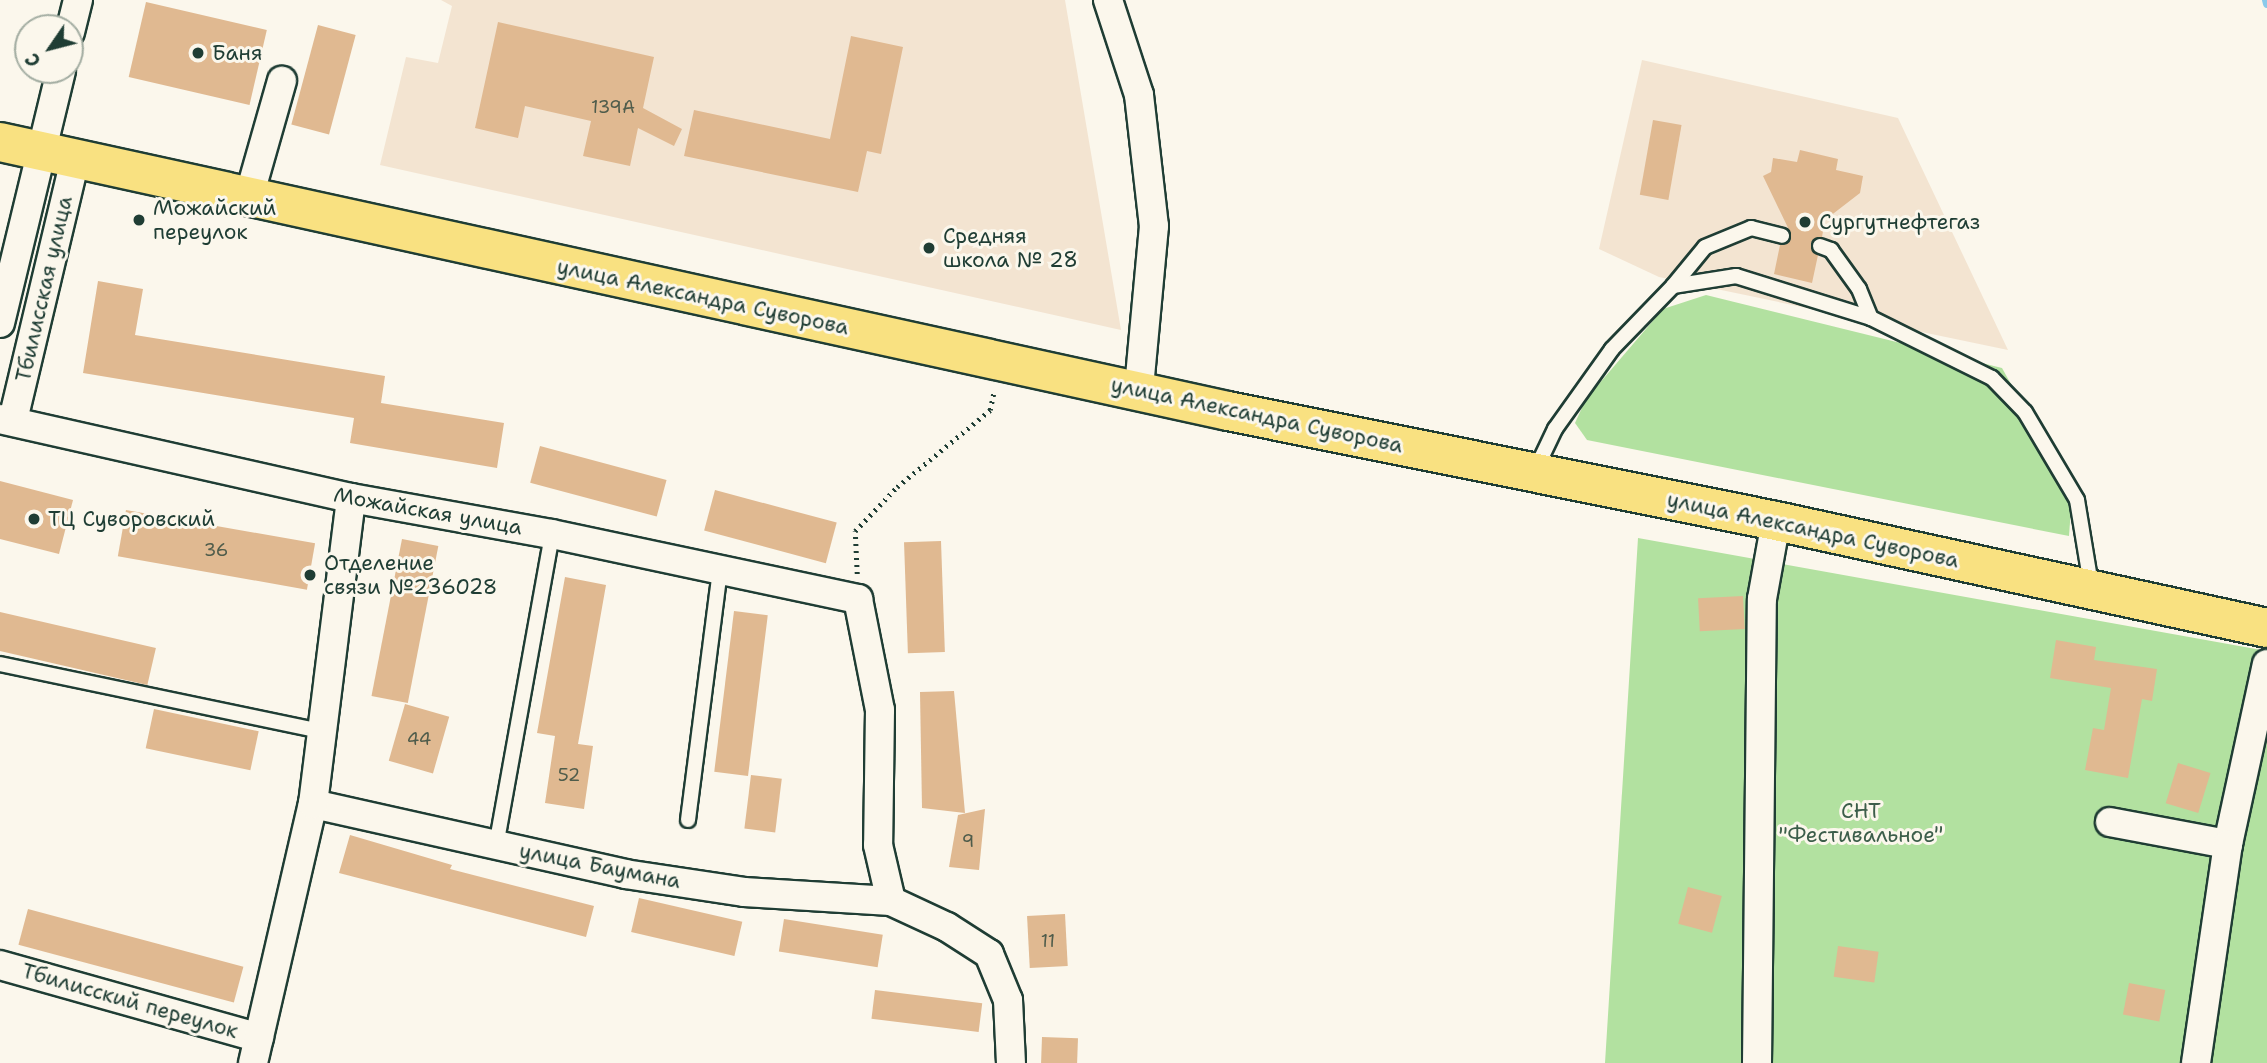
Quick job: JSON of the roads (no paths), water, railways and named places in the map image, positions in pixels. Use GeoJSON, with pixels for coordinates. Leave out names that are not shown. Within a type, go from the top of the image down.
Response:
{"type":"FeatureCollection","features":[{"type":"Feature","properties":{"kind":"main road","name":"улица Александра Суворова"},"geometry":{"type":"LineString","coordinates":[[0,142],[248,200],[999,362],[1776,521],[1878,547],[2092,587],[2267,628]]}},
{"type":"Feature","properties":{"kind":"street"},"geometry":{"type":"LineString","coordinates":[[1108,0],[1139,95],[1154,226],[1139,390]]}},
{"type":"Feature","properties":{"kind":"street"},"geometry":{"type":"LineString","coordinates":[[248,200],[282,81]]}},
{"type":"Feature","properties":{"kind":"street"},"geometry":{"type":"LineString","coordinates":[[58,155],[61,84]]}},
{"type":"Feature","properties":{"kind":"street","name":"Тбилисская улица"},"geometry":{"type":"LineString","coordinates":[[1,312],[58,155]]}},
{"type":"Feature","properties":{"kind":"street","name":"Тбилисская улица"},"geometry":{"type":"LineString","coordinates":[[7,419],[58,155]]}},
{"type":"Feature","properties":{"kind":"street","name":"Можайская улица"},"geometry":{"type":"LineString","coordinates":[[7,419],[351,498],[552,534],[858,599],[880,709],[878,845],[891,901]]}},
{"type":"Feature","properties":{"kind":"street"},"geometry":{"type":"LineString","coordinates":[[256,1050],[313,804],[325,732],[351,498]]}},
{"type":"Feature","properties":{"kind":"street"},"geometry":{"type":"LineString","coordinates":[[1757,1063],[1762,598],[1776,521]]}},
{"type":"Feature","properties":{"kind":"street"},"geometry":{"type":"LineString","coordinates":[[2196,1063],[2228,844],[2267,664]]}},
{"type":"Feature","properties":{"kind":"street","name":"улица Баумана"},"geometry":{"type":"LineString","coordinates":[[313,804],[496,846],[744,892],[891,901]]}},
{"type":"Feature","properties":{"kind":"street"},"geometry":{"type":"LineString","coordinates":[[2109,822],[2228,844]]}},
{"type":"Feature","properties":{"kind":"street"},"geometry":{"type":"LineString","coordinates":[[891,901],[989,954],[1008,1000],[1011,1063]]}},
{"type":"Feature","properties":{"kind":"street","name":"Тбилисский переулок"},"geometry":{"type":"LineString","coordinates":[[0,965],[256,1050]]}},
{"type":"Feature","properties":{"kind":"lane"},"geometry":{"type":"LineString","coordinates":[[1535,472],[1555,429],[1612,349],[1705,247],[1751,228],[1782,236]]}},
{"type":"Feature","properties":{"kind":"lane"},"geometry":{"type":"LineString","coordinates":[[1820,246],[1830,250],[1859,289],[1871,318]]}},
{"type":"Feature","properties":{"kind":"lane"},"geometry":{"type":"LineString","coordinates":[[1672,286],[1736,276],[1806,293],[1871,318],[1992,378],[2025,412],[2077,500],[2092,587]]}},
{"type":"Feature","properties":{"kind":"lane"},"geometry":{"type":"LineString","coordinates":[[496,846],[552,534]]}},
{"type":"Feature","properties":{"kind":"lane"},"geometry":{"type":"LineString","coordinates":[[688,820],[720,570]]}},
{"type":"Feature","properties":{"kind":"lane"},"geometry":{"type":"LineString","coordinates":[[0,664],[325,732]]}},
{"type":"Feature","properties":{"kind":"waterway"},"geometry":{"type":"LineString","coordinates":[[2266,0],[2267,4]]}},
{"type":"Feature","properties":{"kind":"place","name":"Баня"},"geometry":{"type":"Point","coordinates":[198,53]}},
{"type":"Feature","properties":{"kind":"place","name":"Можайский переулок"},"geometry":{"type":"Point","coordinates":[139,220]}},
{"type":"Feature","properties":{"kind":"place","name":"Сургутнефтегаз"},"geometry":{"type":"Point","coordinates":[1805,222]}},
{"type":"Feature","properties":{"kind":"place","name":"Средняя школа № 28"},"geometry":{"type":"Point","coordinates":[929,248]}},
{"type":"Feature","properties":{"kind":"place","name":"ТЦ Суворовский"},"geometry":{"type":"Point","coordinates":[34,519]}},
{"type":"Feature","properties":{"kind":"place","name":"Отделение связи №236028"},"geometry":{"type":"Point","coordinates":[310,575]}},
{"type":"Feature","properties":{"kind":"park label","name":"СНТ \"Фестивальное\""},"geometry":{"type":"Point","coordinates":[1861,823]}}]}
